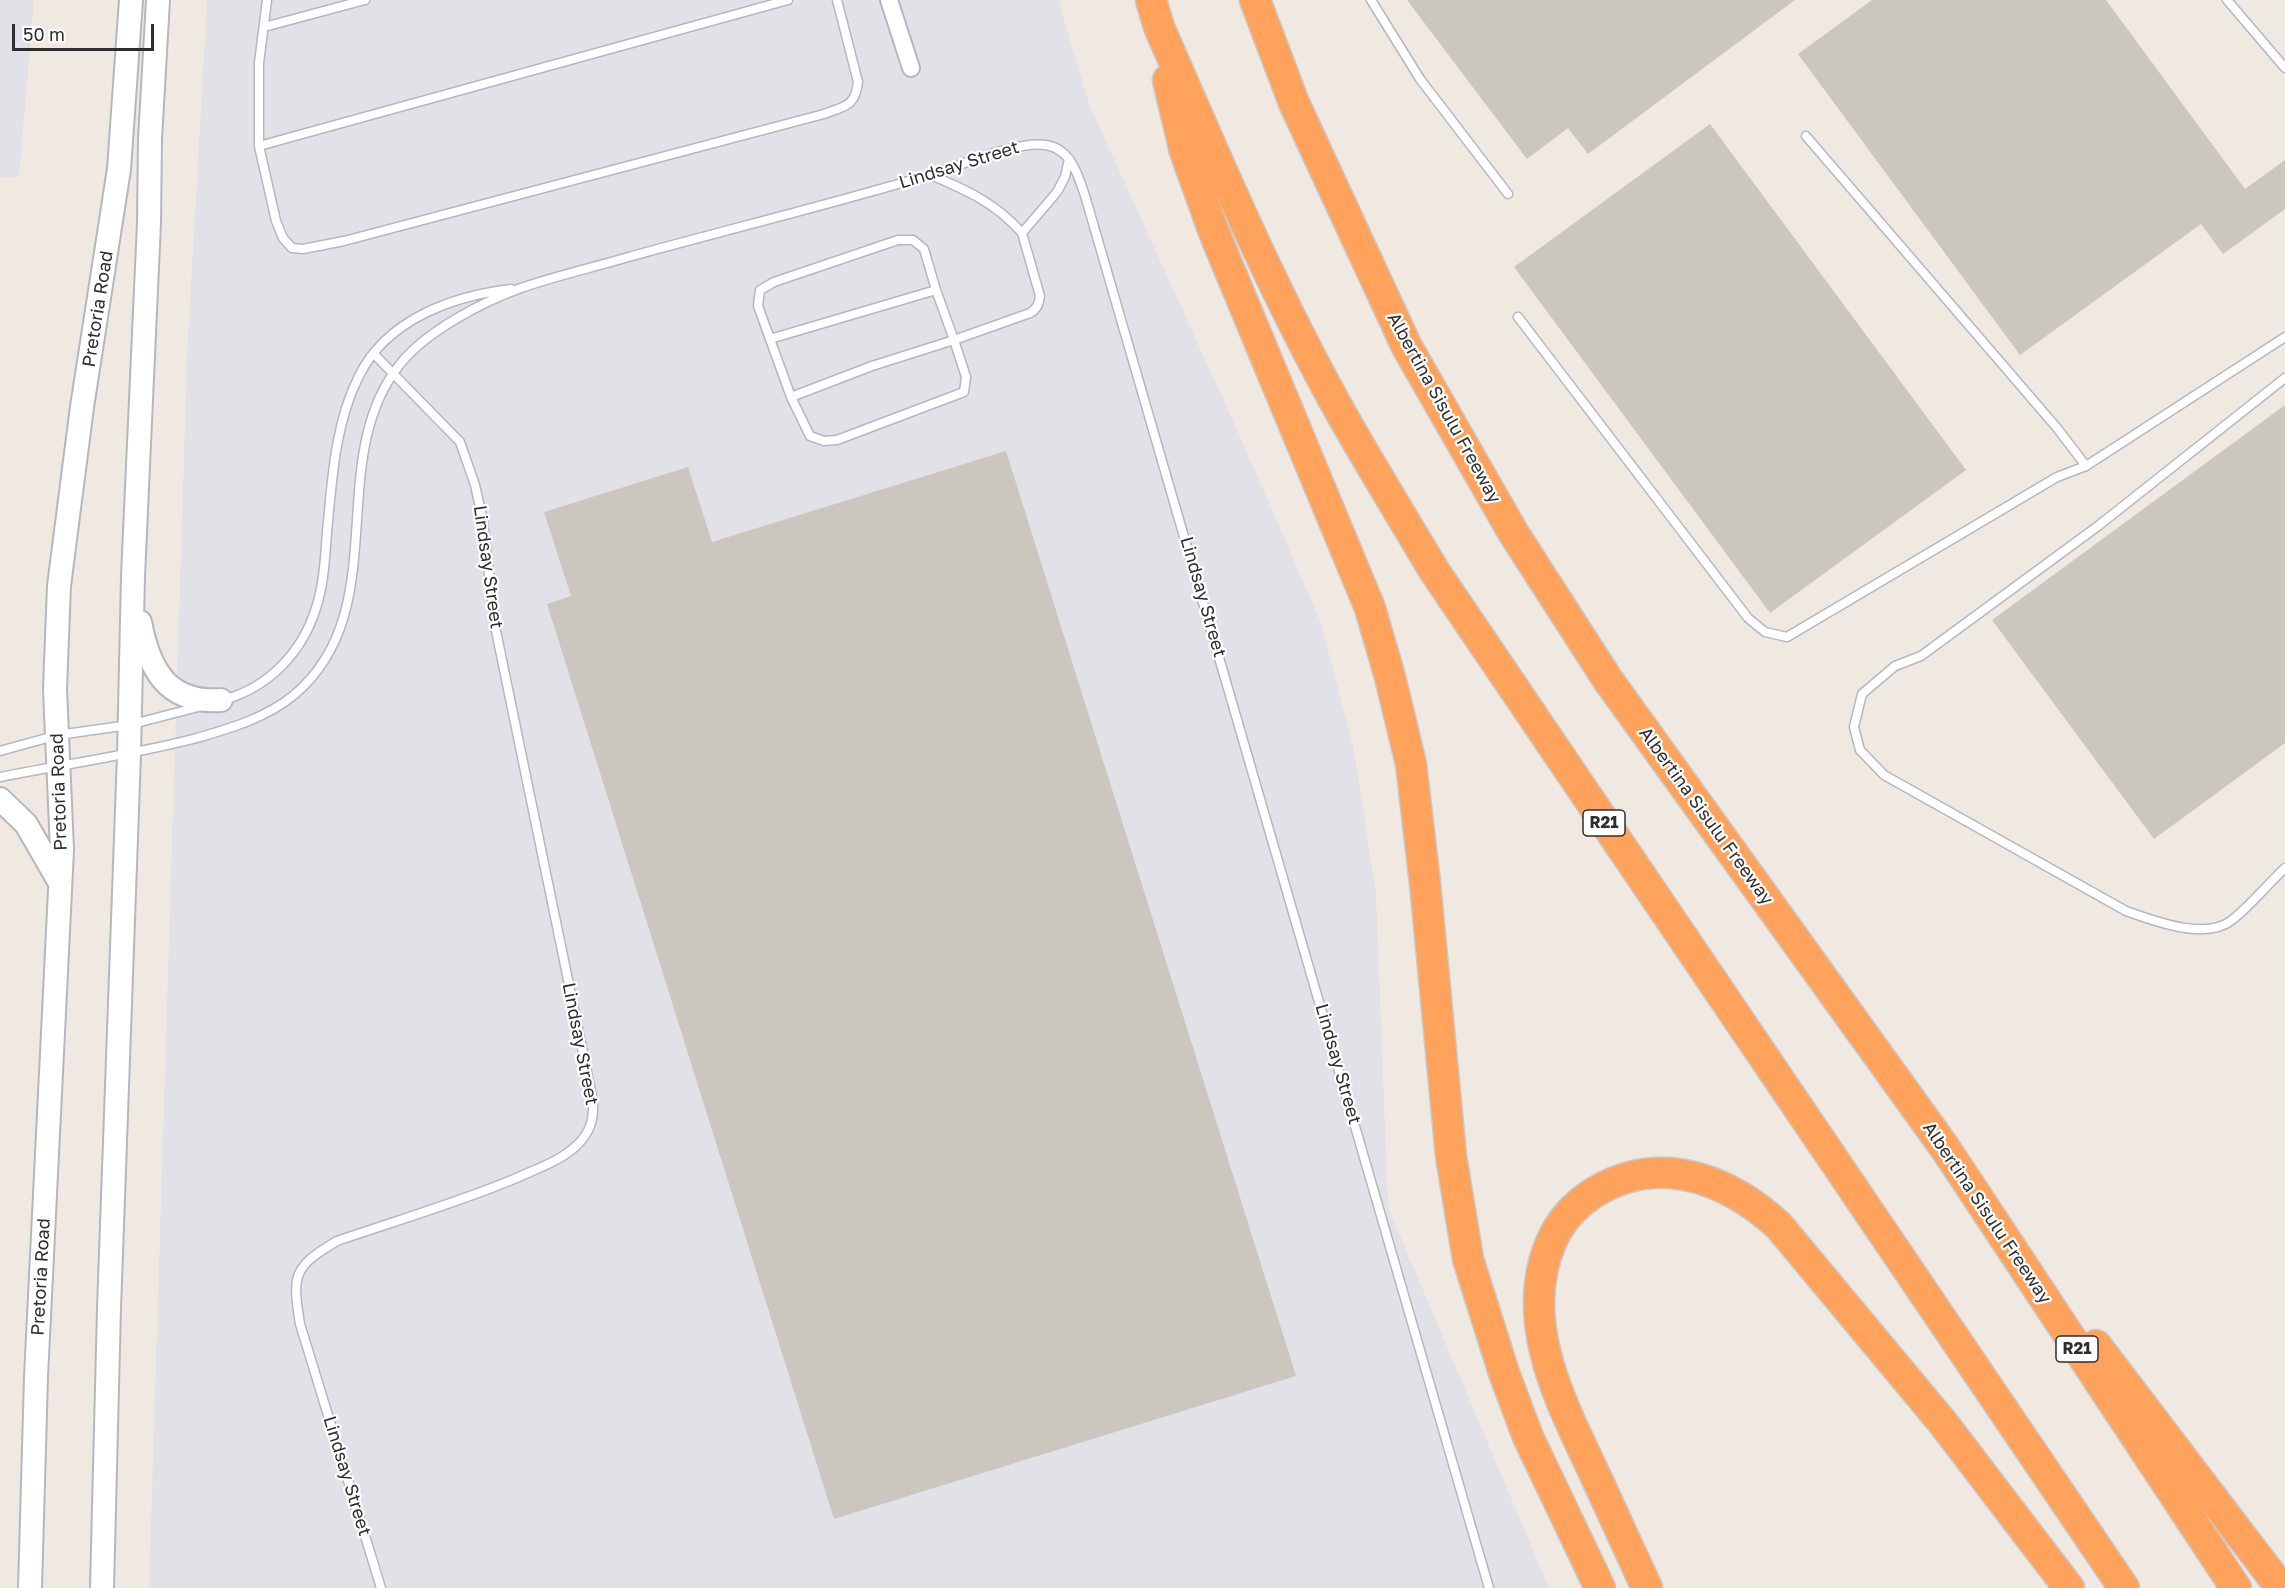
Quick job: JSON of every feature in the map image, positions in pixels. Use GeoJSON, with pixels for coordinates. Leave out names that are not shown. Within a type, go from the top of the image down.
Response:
{"type":"FeatureCollection","features":[{"type":"Feature","properties":{"kind":"highway","name":"Albertina Sisulu Freeway"},"geometry":{"type":"LineString","coordinates":[[1255,0],[1294,103],[1407,347],[1514,534],[1608,680],[1945,1148],[2236,1588]]}},
{"type":"Feature","properties":{"kind":"highway"},"geometry":{"type":"LineString","coordinates":[[1155,14],[1170,94],[1185,152],[1215,235],[1370,608],[1390,677],[1411,764],[1451,1156],[1468,1259],[1504,1373],[1528,1437],[1600,1588]]}},
{"type":"Feature","properties":{"kind":"highway","name":"R21"},"geometry":{"type":"LineString","coordinates":[[1155,14],[1231,192],[1302,338],[1342,415],[1435,572],[2120,1583]]}},
{"type":"Feature","properties":{"kind":"highway"},"geometry":{"type":"LineString","coordinates":[[1945,1148],[2281,1588]]}},
{"type":"Feature","properties":{"kind":"highway"},"geometry":{"type":"LineString","coordinates":[[1647,1588],[1554,1383],[1541,1335],[1538,1295],[1540,1274],[1549,1246],[1559,1226],[1574,1208],[1606,1186],[1627,1178],[1652,1173],[1694,1176],[1724,1188],[1768,1215],[1790,1236],[1943,1423],[2069,1588]]}},
{"type":"Feature","properties":{"kind":"highway"},"geometry":{"type":"LineString","coordinates":[[1584,1451],[1658,1588]]}},
{"type":"Feature","properties":{"kind":"main road","name":"Pretoria Road"},"geometry":{"type":"LineString","coordinates":[[30,1588],[37,1355],[60,884],[60,765],[55,688],[59,586],[82,407],[120,169],[131,0]]}},
{"type":"Feature","properties":{"kind":"main road"},"geometry":{"type":"LineString","coordinates":[[102,1588],[109,1296],[129,754],[133,576],[149,223],[150,139],[158,0]]}},
{"type":"Feature","properties":{"kind":"main road"},"geometry":{"type":"LineString","coordinates":[[133,576],[147,653],[158,675],[169,687],[188,698],[204,702],[221,700]]}},
{"type":"Feature","properties":{"kind":"main road"},"geometry":{"type":"LineString","coordinates":[[0,800],[26,824],[60,884]]}},
{"type":"Feature","properties":{"kind":"street"},"geometry":{"type":"LineString","coordinates":[[889,0],[911,68]]}},
{"type":"Feature","properties":{"kind":"lane"},"geometry":{"type":"LineString","coordinates":[[267,0],[259,63],[259,146],[276,221],[283,238],[292,248],[303,249],[344,241],[824,114],[852,103],[857,94],[858,82],[837,0]]}},
{"type":"Feature","properties":{"kind":"lane"},"geometry":{"type":"LineString","coordinates":[[264,27],[365,0]]}},
{"type":"Feature","properties":{"kind":"lane"},"geometry":{"type":"LineString","coordinates":[[259,146],[788,0]]}},
{"type":"Feature","properties":{"kind":"lane"},"geometry":{"type":"LineString","coordinates":[[1371,0],[1420,79],[1508,194]]}},
{"type":"Feature","properties":{"kind":"lane"},"geometry":{"type":"LineString","coordinates":[[2227,0],[2285,68]]}},
{"type":"Feature","properties":{"kind":"lane"},"geometry":{"type":"LineString","coordinates":[[1806,136],[2057,428],[2086,466]]}},
{"type":"Feature","properties":{"kind":"lane","name":"Lindsay Street"},"geometry":{"type":"LineString","coordinates":[[0,751],[58,735],[129,725],[221,700],[253,689],[274,674],[297,647],[312,620],[319,599],[339,432],[359,375],[374,354],[396,333],[436,307],[480,293],[520,288],[734,227],[931,175],[1026,145],[1044,144],[1055,147],[1069,159],[1080,179],[1089,208],[1489,1588]]}},
{"type":"Feature","properties":{"kind":"lane"},"geometry":{"type":"LineString","coordinates":[[1022,233],[1057,192],[1065,177],[1069,159]]}},
{"type":"Feature","properties":{"kind":"lane"},"geometry":{"type":"LineString","coordinates":[[791,397],[872,366],[954,340],[1035,310],[1040,296],[1022,233],[1007,216],[970,191],[931,175]]}},
{"type":"Feature","properties":{"kind":"lane"},"geometry":{"type":"LineString","coordinates":[[898,240],[913,240],[924,249],[936,290],[966,377],[964,392],[837,440],[824,441],[810,436],[791,397],[758,306],[760,290],[774,282],[898,240]]}},
{"type":"Feature","properties":{"kind":"lane","name":"Lindsay Street"},"geometry":{"type":"LineString","coordinates":[[0,777],[129,754],[213,733],[260,717],[293,696],[326,659],[338,637],[349,597],[364,444],[379,398],[392,374],[404,359],[445,326],[520,288]]}},
{"type":"Feature","properties":{"kind":"lane"},"geometry":{"type":"LineString","coordinates":[[770,339],[936,290]]}},
{"type":"Feature","properties":{"kind":"lane"},"geometry":{"type":"LineString","coordinates":[[1518,317],[1748,618],[1765,632],[1787,637],[2057,477],[2086,466],[2285,337]]}},
{"type":"Feature","properties":{"kind":"lane","name":"Lindsay Street"},"geometry":{"type":"LineString","coordinates":[[374,354],[460,442],[475,485],[483,520],[495,626],[593,1101],[594,1119],[588,1132],[576,1147],[552,1163],[482,1192],[337,1241],[317,1253],[302,1267],[295,1278],[300,1324],[381,1588]]}},
{"type":"Feature","properties":{"kind":"lane"},"geometry":{"type":"LineString","coordinates":[[2285,378],[2088,533],[1921,656],[1895,666],[1862,694],[1854,727],[1860,750],[1884,775],[2126,911],[2169,926],[2205,930],[2231,922],[2285,868]]}},
{"type":"Feature","properties":{"kind":"shaded area"},"geometry":{"type":"Polygon","coordinates":[[[0,0],[34,0],[19,177],[0,178],[0,0]]]}},
{"type":"Feature","properties":{"kind":"shaded area"},"geometry":{"type":"Polygon","coordinates":[[[207,0],[1058,0],[1089,104],[1247,452],[1321,623],[1353,746],[1376,892],[1388,1207],[1549,1588],[149,1588],[187,357],[207,0]]]}},
{"type":"Feature","properties":{"kind":"building"},"geometry":{"type":"Polygon","coordinates":[[[1407,0],[1795,0],[1588,154],[1568,128],[1527,159],[1407,0]]]}},
{"type":"Feature","properties":{"kind":"building"},"geometry":{"type":"Polygon","coordinates":[[[1872,0],[2106,0],[2245,189],[2285,160],[2285,209],[2223,254],[2201,224],[2020,355],[1798,54],[1872,0]]]}},
{"type":"Feature","properties":{"kind":"building"},"geometry":{"type":"Polygon","coordinates":[[[1710,124],[1966,470],[1770,613],[1514,267],[1710,124]]]}},
{"type":"Feature","properties":{"kind":"building"},"geometry":{"type":"Polygon","coordinates":[[[2285,405],[2285,743],[2154,839],[1992,620],[2285,405]]]}},
{"type":"Feature","properties":{"kind":"building"},"geometry":{"type":"Polygon","coordinates":[[[1006,451],[1296,1376],[834,1519],[547,604],[571,596],[544,512],[688,467],[712,542],[1006,451]]]}}]}
